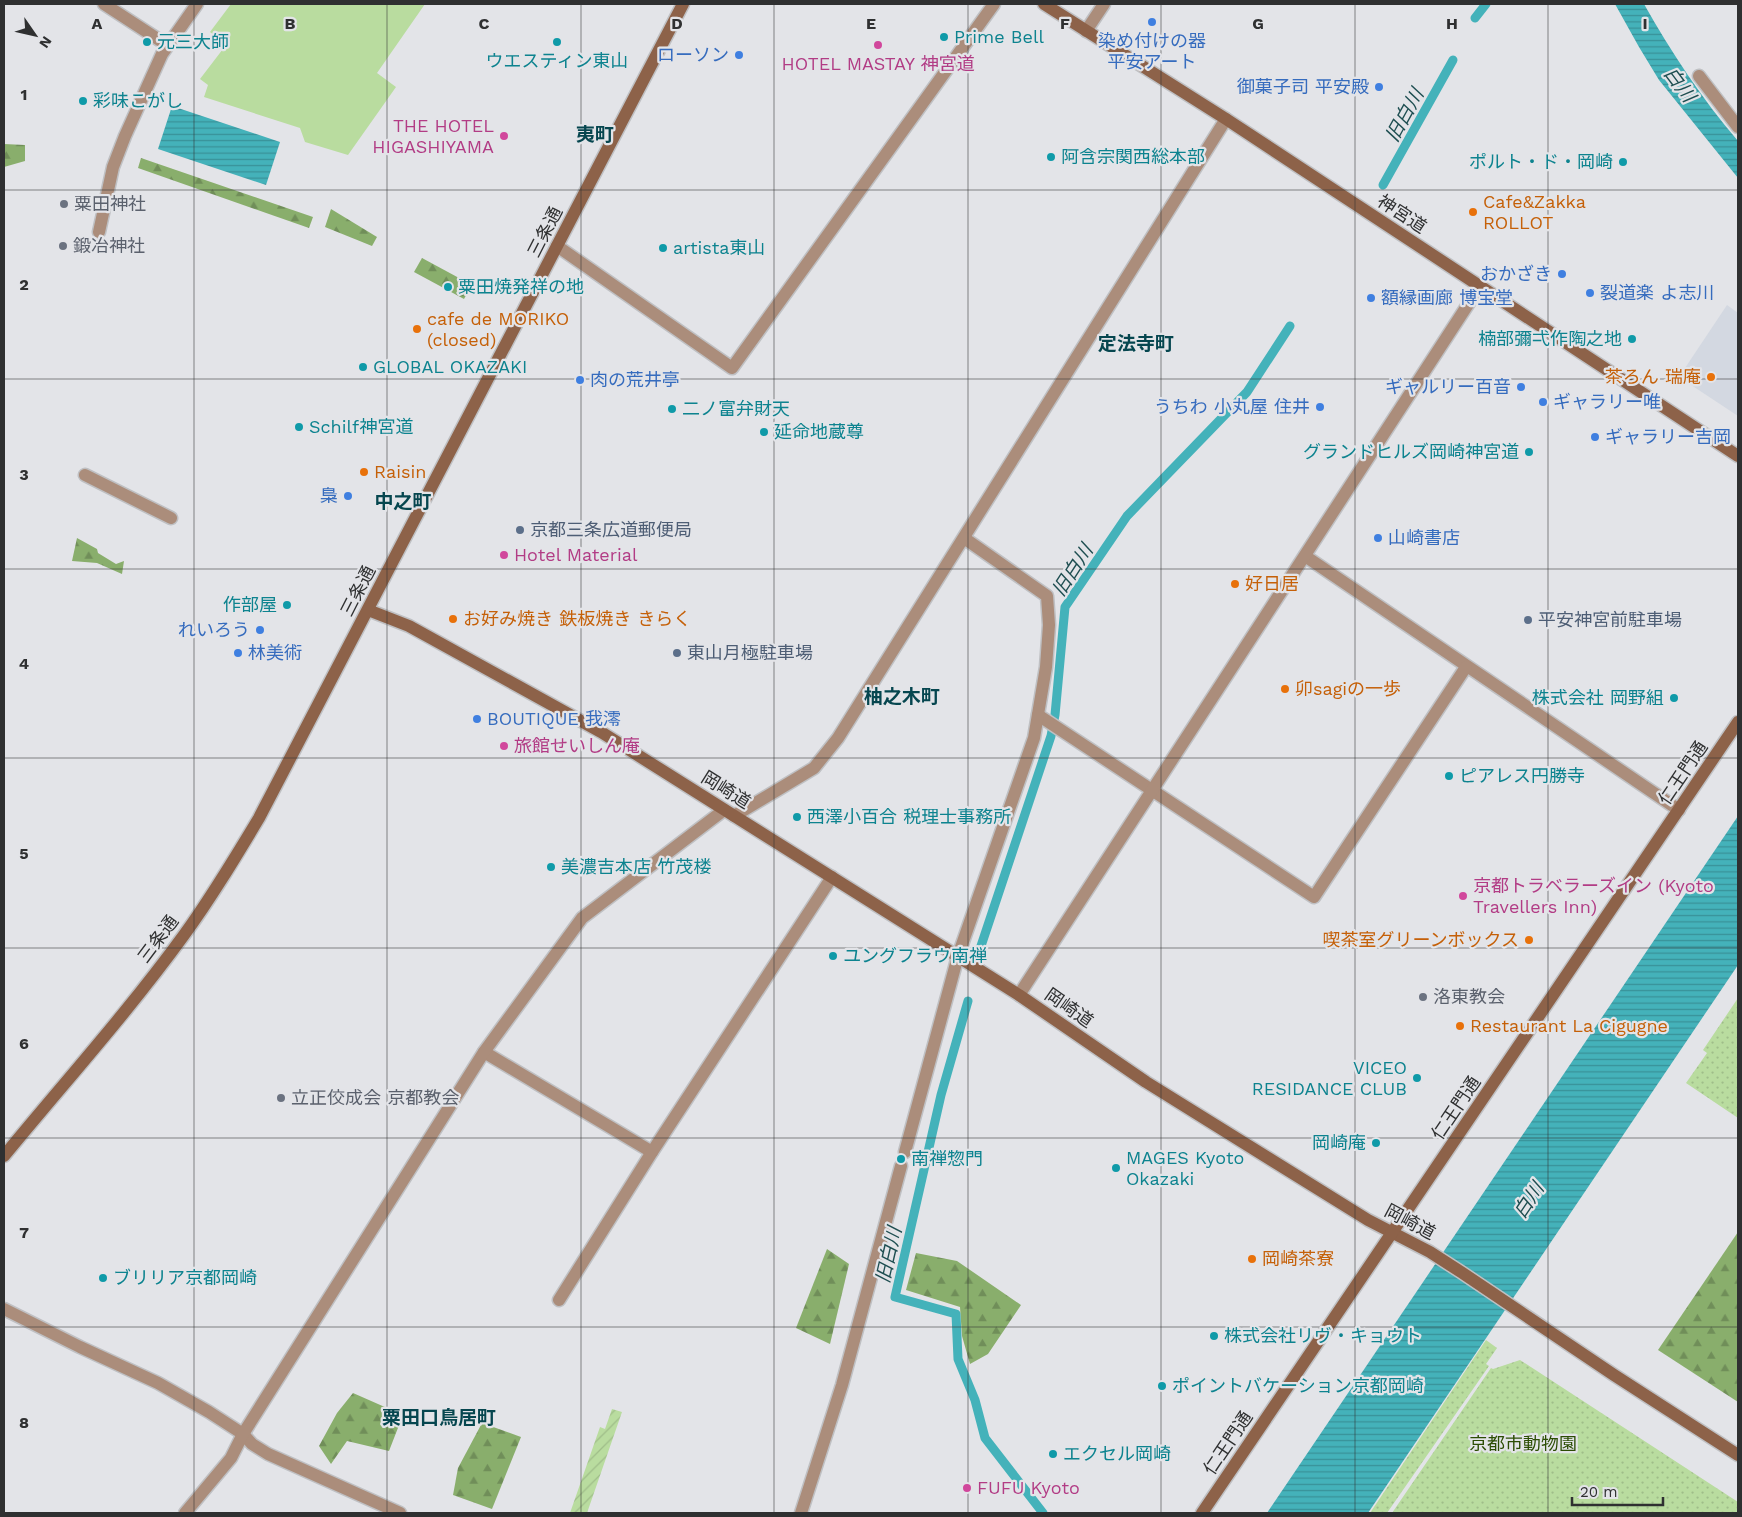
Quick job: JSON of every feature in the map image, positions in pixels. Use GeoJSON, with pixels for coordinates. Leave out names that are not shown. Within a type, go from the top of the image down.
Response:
{"type":"FeatureCollection","features":[{"type":"Feature","properties":{"kind":"street"},"geometry":{"type":"LineString","coordinates":[[104,4],[167,45]]}},
{"type":"Feature","properties":{"kind":"street"},"geometry":{"type":"LineString","coordinates":[[100,232],[112,167],[128,128],[167,45],[197,4]]}},
{"type":"Feature","properties":{"kind":"street","name":"三条通"},"geometry":{"type":"LineString","coordinates":[[4,1156],[183,936],[222,880],[259,818],[683,4]]}},
{"type":"Feature","properties":{"kind":"street"},"geometry":{"type":"LineString","coordinates":[[557,246],[732,368],[994,4]]}},
{"type":"Feature","properties":{"kind":"street","name":"神宮道"},"geometry":{"type":"LineString","coordinates":[[1044,4],[1226,120],[1738,456]]}},
{"type":"Feature","properties":{"kind":"street"},"geometry":{"type":"LineString","coordinates":[[1086,31],[1104,4]]}},
{"type":"Feature","properties":{"kind":"street"},"geometry":{"type":"LineString","coordinates":[[1699,76],[1738,127]]}},
{"type":"Feature","properties":{"kind":"street"},"geometry":{"type":"LineString","coordinates":[[185,1513],[231,1458],[242,1434],[484,1052],[582,918],[729,813],[814,768],[838,738],[1226,120]]}},
{"type":"Feature","properties":{"kind":"street"},"geometry":{"type":"LineString","coordinates":[[1019,995],[1480,286]]}},
{"type":"Feature","properties":{"kind":"street"},"geometry":{"type":"LineString","coordinates":[[85,475],[171,518]]}},
{"type":"Feature","properties":{"kind":"street"},"geometry":{"type":"LineString","coordinates":[[904,1152],[958,956],[1042,718],[1049,625],[1046,596],[964,538]]}},
{"type":"Feature","properties":{"kind":"street"},"geometry":{"type":"LineString","coordinates":[[1305,556],[1679,810]]}},
{"type":"Feature","properties":{"kind":"street","name":"岡崎道"},"geometry":{"type":"LineString","coordinates":[[368,610],[409,626],[601,732],[1019,995],[1146,1082],[1368,1220],[1430,1252],[1738,1455]]}},
{"type":"Feature","properties":{"kind":"street"},"geometry":{"type":"LineString","coordinates":[[1042,718],[1314,897],[1466,667]]}},
{"type":"Feature","properties":{"kind":"street","name":"仁王門通"},"geometry":{"type":"LineString","coordinates":[[1202,1513],[1738,722]]}},
{"type":"Feature","properties":{"kind":"street"},"geometry":{"type":"LineString","coordinates":[[559,1300],[652,1152],[832,877]]}},
{"type":"Feature","properties":{"kind":"street"},"geometry":{"type":"LineString","coordinates":[[484,1052],[652,1152]]}},
{"type":"Feature","properties":{"kind":"street"},"geometry":{"type":"LineString","coordinates":[[802,1513],[842,1385],[901,1166]]}},
{"type":"Feature","properties":{"kind":"street"},"geometry":{"type":"LineString","coordinates":[[4,1309],[158,1383],[242,1434],[252,1444],[268,1454],[400,1513]]}},
{"type":"Feature","properties":{"kind":"shaded area"},"geometry":{"type":"Polygon","coordinates":[[[1727,305],[1738,313],[1738,416],[1679,377],[1727,305]]]}},
{"type":"Feature","properties":{"kind":"green space"},"geometry":{"type":"Polygon","coordinates":[[[231,4],[425,4],[377,73],[396,87],[348,155],[305,142],[300,128],[204,97],[208,85],[200,79],[226,45],[210,32],[231,4]]]}},
{"type":"Feature","properties":{"kind":"green space"},"geometry":{"type":"Polygon","coordinates":[[[4,144],[25,145],[25,161],[4,167],[4,144]]]}},
{"type":"Feature","properties":{"kind":"green space"},"geometry":{"type":"Polygon","coordinates":[[[141,158],[313,217],[309,228],[138,168],[141,158]]]}},
{"type":"Feature","properties":{"kind":"green space"},"geometry":{"type":"Polygon","coordinates":[[[331,209],[377,237],[372,246],[325,227],[331,209]]]}},
{"type":"Feature","properties":{"kind":"green space"},"geometry":{"type":"Polygon","coordinates":[[[422,258],[472,285],[464,299],[414,272],[422,258]]]}},
{"type":"Feature","properties":{"kind":"green space"},"geometry":{"type":"Polygon","coordinates":[[[77,538],[97,549],[98,553],[116,564],[124,561],[122,574],[97,563],[72,561],[77,538]]]}},
{"type":"Feature","properties":{"kind":"green space"},"geometry":{"type":"Polygon","coordinates":[[[1738,998],[1738,1118],[1686,1083],[1707,1053],[1703,1050],[1738,998]]]}},
{"type":"Feature","properties":{"kind":"green space"},"geometry":{"type":"Polygon","coordinates":[[[1738,1232],[1738,1402],[1658,1350],[1738,1232]]]}},
{"type":"Feature","properties":{"kind":"green space"},"geometry":{"type":"Polygon","coordinates":[[[827,1249],[849,1264],[830,1344],[796,1328],[827,1249]]]}},
{"type":"Feature","properties":{"kind":"green space"},"geometry":{"type":"Polygon","coordinates":[[[916,1253],[957,1261],[1021,1305],[988,1354],[970,1364],[962,1336],[960,1307],[906,1290],[916,1253]]]}},
{"type":"Feature","properties":{"kind":"green space"},"geometry":{"type":"Polygon","coordinates":[[[1486,1340],[1497,1348],[1486,1364],[1489,1366],[1387,1513],[1370,1513],[1486,1340]]]}},
{"type":"Feature","properties":{"kind":"green space","name":"京都市動物園"},"geometry":{"type":"Polygon","coordinates":[[[1520,1360],[1738,1502],[1738,1513],[1392,1513],[1491,1368],[1520,1360]]]}},
{"type":"Feature","properties":{"kind":"green space"},"geometry":{"type":"Polygon","coordinates":[[[353,1393],[403,1415],[389,1451],[347,1441],[331,1464],[319,1446],[337,1413],[353,1393]]]}},
{"type":"Feature","properties":{"kind":"green space"},"geometry":{"type":"Polygon","coordinates":[[[612,1409],[622,1412],[587,1513],[570,1513],[600,1427],[605,1429],[612,1409]]]}},
{"type":"Feature","properties":{"kind":"green space"},"geometry":{"type":"Polygon","coordinates":[[[482,1423],[521,1437],[492,1509],[453,1495],[458,1468],[482,1423]]]}},
{"type":"Feature","properties":{"kind":"water","name":"白川"},"geometry":{"type":"Polygon","coordinates":[[[1615,4],[1644,4],[1688,75],[1738,141],[1738,178],[1659,80],[1615,4]]]}},
{"type":"Feature","properties":{"kind":"water"},"geometry":{"type":"Polygon","coordinates":[[[172,106],[280,142],[266,185],[158,149],[172,106]]]}},
{"type":"Feature","properties":{"kind":"water","name":"白川"},"geometry":{"type":"Polygon","coordinates":[[[1738,816],[1738,965],[1368,1513],[1267,1513],[1738,816]]]}},
{"type":"Feature","properties":{"kind":"waterway","name":"旧白川"},"geometry":{"type":"LineString","coordinates":[[1475,18],[1486,4]]}},
{"type":"Feature","properties":{"kind":"waterway","name":"旧白川"},"geometry":{"type":"LineString","coordinates":[[1383,185],[1453,60]]}},
{"type":"Feature","properties":{"kind":"waterway","name":"旧白川"},"geometry":{"type":"LineString","coordinates":[[981,946],[1051,736],[1055,715],[1065,607],[1127,516],[1247,392],[1290,326]]}},
{"type":"Feature","properties":{"kind":"waterway","name":"旧白川"},"geometry":{"type":"LineString","coordinates":[[968,1001],[941,1095],[895,1297],[956,1314],[958,1359],[975,1400],[985,1438],[1043,1513]]}},
{"type":"Feature","properties":{"kind":"place","name":"染め付けの器 平安アート"},"geometry":{"type":"Point","coordinates":[1152,22]}},
{"type":"Feature","properties":{"kind":"place","name":"Prime Bell"},"geometry":{"type":"Point","coordinates":[944,37]}},
{"type":"Feature","properties":{"kind":"place","name":"元三大師"},"geometry":{"type":"Point","coordinates":[147,42]}},
{"type":"Feature","properties":{"kind":"place","name":"ウエスティン東山"},"geometry":{"type":"Point","coordinates":[557,42]}},
{"type":"Feature","properties":{"kind":"place","name":"HOTEL MASTAY 神宮道"},"geometry":{"type":"Point","coordinates":[878,45]}},
{"type":"Feature","properties":{"kind":"place","name":"ローソン"},"geometry":{"type":"Point","coordinates":[739,55]}},
{"type":"Feature","properties":{"kind":"place","name":"御菓子司 平安殿"},"geometry":{"type":"Point","coordinates":[1379,87]}},
{"type":"Feature","properties":{"kind":"place","name":"彩味こがし"},"geometry":{"type":"Point","coordinates":[83,101]}},
{"type":"Feature","properties":{"kind":"place","name":"THE HOTEL HIGASHIYAMA"},"geometry":{"type":"Point","coordinates":[504,136]}},
{"type":"Feature","properties":{"kind":"place","name":"阿含宗関西総本部"},"geometry":{"type":"Point","coordinates":[1051,157]}},
{"type":"Feature","properties":{"kind":"place","name":"ポルト・ド・岡崎"},"geometry":{"type":"Point","coordinates":[1623,162]}},
{"type":"Feature","properties":{"kind":"place","name":"粟田神社"},"geometry":{"type":"Point","coordinates":[64,204]}},
{"type":"Feature","properties":{"kind":"place","name":"Cafe&Zakka ROLLOT"},"geometry":{"type":"Point","coordinates":[1473,212]}},
{"type":"Feature","properties":{"kind":"place","name":"鍛冶神社"},"geometry":{"type":"Point","coordinates":[63,246]}},
{"type":"Feature","properties":{"kind":"place","name":"artista東山"},"geometry":{"type":"Point","coordinates":[663,248]}},
{"type":"Feature","properties":{"kind":"place","name":"おかざき"},"geometry":{"type":"Point","coordinates":[1562,274]}},
{"type":"Feature","properties":{"kind":"place","name":"粟田焼発祥の地"},"geometry":{"type":"Point","coordinates":[448,287]}},
{"type":"Feature","properties":{"kind":"place","name":"裂道楽 よ志川"},"geometry":{"type":"Point","coordinates":[1590,293]}},
{"type":"Feature","properties":{"kind":"place","name":"額縁画廊 博宝堂"},"geometry":{"type":"Point","coordinates":[1371,298]}},
{"type":"Feature","properties":{"kind":"place","name":"cafe de MORIKO (closed)"},"geometry":{"type":"Point","coordinates":[417,329]}},
{"type":"Feature","properties":{"kind":"place","name":"楠部彌弌作陶之地"},"geometry":{"type":"Point","coordinates":[1632,339]}},
{"type":"Feature","properties":{"kind":"place","name":"GLOBAL OKAZAKI"},"geometry":{"type":"Point","coordinates":[363,367]}},
{"type":"Feature","properties":{"kind":"place","name":"茶ろん 瑞庵"},"geometry":{"type":"Point","coordinates":[1711,377]}},
{"type":"Feature","properties":{"kind":"place","name":"肉の荒井亭"},"geometry":{"type":"Point","coordinates":[580,380]}},
{"type":"Feature","properties":{"kind":"place","name":"ギャルリー百音"},"geometry":{"type":"Point","coordinates":[1521,387]}},
{"type":"Feature","properties":{"kind":"place","name":"ギャラリー唯"},"geometry":{"type":"Point","coordinates":[1543,402]}},
{"type":"Feature","properties":{"kind":"place","name":"うちわ 小丸屋 住井"},"geometry":{"type":"Point","coordinates":[1320,407]}},
{"type":"Feature","properties":{"kind":"place","name":"二ノ富弁財天"},"geometry":{"type":"Point","coordinates":[672,409]}},
{"type":"Feature","properties":{"kind":"place","name":"Schilf神宮道"},"geometry":{"type":"Point","coordinates":[299,427]}},
{"type":"Feature","properties":{"kind":"place","name":"延命地蔵尊"},"geometry":{"type":"Point","coordinates":[764,432]}},
{"type":"Feature","properties":{"kind":"place","name":"ギャラリー吉岡"},"geometry":{"type":"Point","coordinates":[1595,437]}},
{"type":"Feature","properties":{"kind":"place","name":"グランドヒルズ岡崎神宮道"},"geometry":{"type":"Point","coordinates":[1529,452]}},
{"type":"Feature","properties":{"kind":"place","name":"Raisin"},"geometry":{"type":"Point","coordinates":[364,472]}},
{"type":"Feature","properties":{"kind":"place","name":"梟"},"geometry":{"type":"Point","coordinates":[348,496]}},
{"type":"Feature","properties":{"kind":"place","name":"京都三条広道郵便局"},"geometry":{"type":"Point","coordinates":[520,530]}},
{"type":"Feature","properties":{"kind":"place","name":"山崎書店"},"geometry":{"type":"Point","coordinates":[1378,538]}},
{"type":"Feature","properties":{"kind":"place","name":"Hotel Material"},"geometry":{"type":"Point","coordinates":[504,555]}},
{"type":"Feature","properties":{"kind":"place","name":"好日居"},"geometry":{"type":"Point","coordinates":[1235,584]}},
{"type":"Feature","properties":{"kind":"place","name":"作部屋"},"geometry":{"type":"Point","coordinates":[287,605]}},
{"type":"Feature","properties":{"kind":"place","name":"お好み焼き 鉄板焼き きらく"},"geometry":{"type":"Point","coordinates":[453,619]}},
{"type":"Feature","properties":{"kind":"place","name":"平安神宮前駐車場"},"geometry":{"type":"Point","coordinates":[1528,620]}},
{"type":"Feature","properties":{"kind":"place","name":"れいろう"},"geometry":{"type":"Point","coordinates":[260,630]}},
{"type":"Feature","properties":{"kind":"place","name":"林美術"},"geometry":{"type":"Point","coordinates":[238,653]}},
{"type":"Feature","properties":{"kind":"place","name":"東山月極駐車場"},"geometry":{"type":"Point","coordinates":[677,653]}},
{"type":"Feature","properties":{"kind":"place","name":"卯sagiの一歩"},"geometry":{"type":"Point","coordinates":[1285,689]}},
{"type":"Feature","properties":{"kind":"place","name":"株式会社 岡野組"},"geometry":{"type":"Point","coordinates":[1674,698]}},
{"type":"Feature","properties":{"kind":"place","name":"BOUTIQUE 我澪"},"geometry":{"type":"Point","coordinates":[477,719]}},
{"type":"Feature","properties":{"kind":"place","name":"旅館せいしん庵"},"geometry":{"type":"Point","coordinates":[504,746]}},
{"type":"Feature","properties":{"kind":"place","name":"ピアレス円勝寺"},"geometry":{"type":"Point","coordinates":[1449,776]}},
{"type":"Feature","properties":{"kind":"place","name":"西澤小百合 税理士事務所"},"geometry":{"type":"Point","coordinates":[797,817]}},
{"type":"Feature","properties":{"kind":"place","name":"美濃吉本店 竹茂楼"},"geometry":{"type":"Point","coordinates":[551,867]}},
{"type":"Feature","properties":{"kind":"place","name":"京都トラベラーズイン (Kyoto Travellers Inn)"},"geometry":{"type":"Point","coordinates":[1463,896]}},
{"type":"Feature","properties":{"kind":"place","name":"喫茶室グリーンボックス"},"geometry":{"type":"Point","coordinates":[1529,940]}},
{"type":"Feature","properties":{"kind":"place","name":"ユングフラウ南禅"},"geometry":{"type":"Point","coordinates":[833,956]}},
{"type":"Feature","properties":{"kind":"place","name":"洛東教会"},"geometry":{"type":"Point","coordinates":[1423,997]}},
{"type":"Feature","properties":{"kind":"place","name":"Restaurant La Cigugne"},"geometry":{"type":"Point","coordinates":[1460,1026]}},
{"type":"Feature","properties":{"kind":"place","name":"VICEO RESIDANCE CLUB"},"geometry":{"type":"Point","coordinates":[1417,1078]}},
{"type":"Feature","properties":{"kind":"place","name":"立正佼成会 京都教会"},"geometry":{"type":"Point","coordinates":[281,1098]}},
{"type":"Feature","properties":{"kind":"place","name":"岡崎庵"},"geometry":{"type":"Point","coordinates":[1376,1143]}},
{"type":"Feature","properties":{"kind":"place","name":"南禅惣門"},"geometry":{"type":"Point","coordinates":[901,1159]}},
{"type":"Feature","properties":{"kind":"place","name":"MAGES Kyoto Okazaki"},"geometry":{"type":"Point","coordinates":[1116,1168]}},
{"type":"Feature","properties":{"kind":"place","name":"岡崎茶寮"},"geometry":{"type":"Point","coordinates":[1252,1259]}},
{"type":"Feature","properties":{"kind":"place","name":"ブリリア京都岡崎"},"geometry":{"type":"Point","coordinates":[103,1278]}},
{"type":"Feature","properties":{"kind":"place","name":"株式会社リヴ・キョウト"},"geometry":{"type":"Point","coordinates":[1214,1336]}},
{"type":"Feature","properties":{"kind":"place","name":"ポイントバケーション京都岡崎"},"geometry":{"type":"Point","coordinates":[1162,1386]}},
{"type":"Feature","properties":{"kind":"place","name":"エクセル岡崎"},"geometry":{"type":"Point","coordinates":[1053,1454]}},
{"type":"Feature","properties":{"kind":"place","name":"FUFU Kyoto"},"geometry":{"type":"Point","coordinates":[967,1488]}},
{"type":"Feature","properties":{"kind":"district","name":"夷町"},"geometry":{"type":"Point","coordinates":[595,134]}},
{"type":"Feature","properties":{"kind":"district","name":"定法寺町"},"geometry":{"type":"Point","coordinates":[1136,343]}},
{"type":"Feature","properties":{"kind":"district","name":"中之町"},"geometry":{"type":"Point","coordinates":[403,501]}},
{"type":"Feature","properties":{"kind":"district","name":"柚之木町"},"geometry":{"type":"Point","coordinates":[902,696]}},
{"type":"Feature","properties":{"kind":"district","name":"粟田口鳥居町"},"geometry":{"type":"Point","coordinates":[439,1417]}}]}
